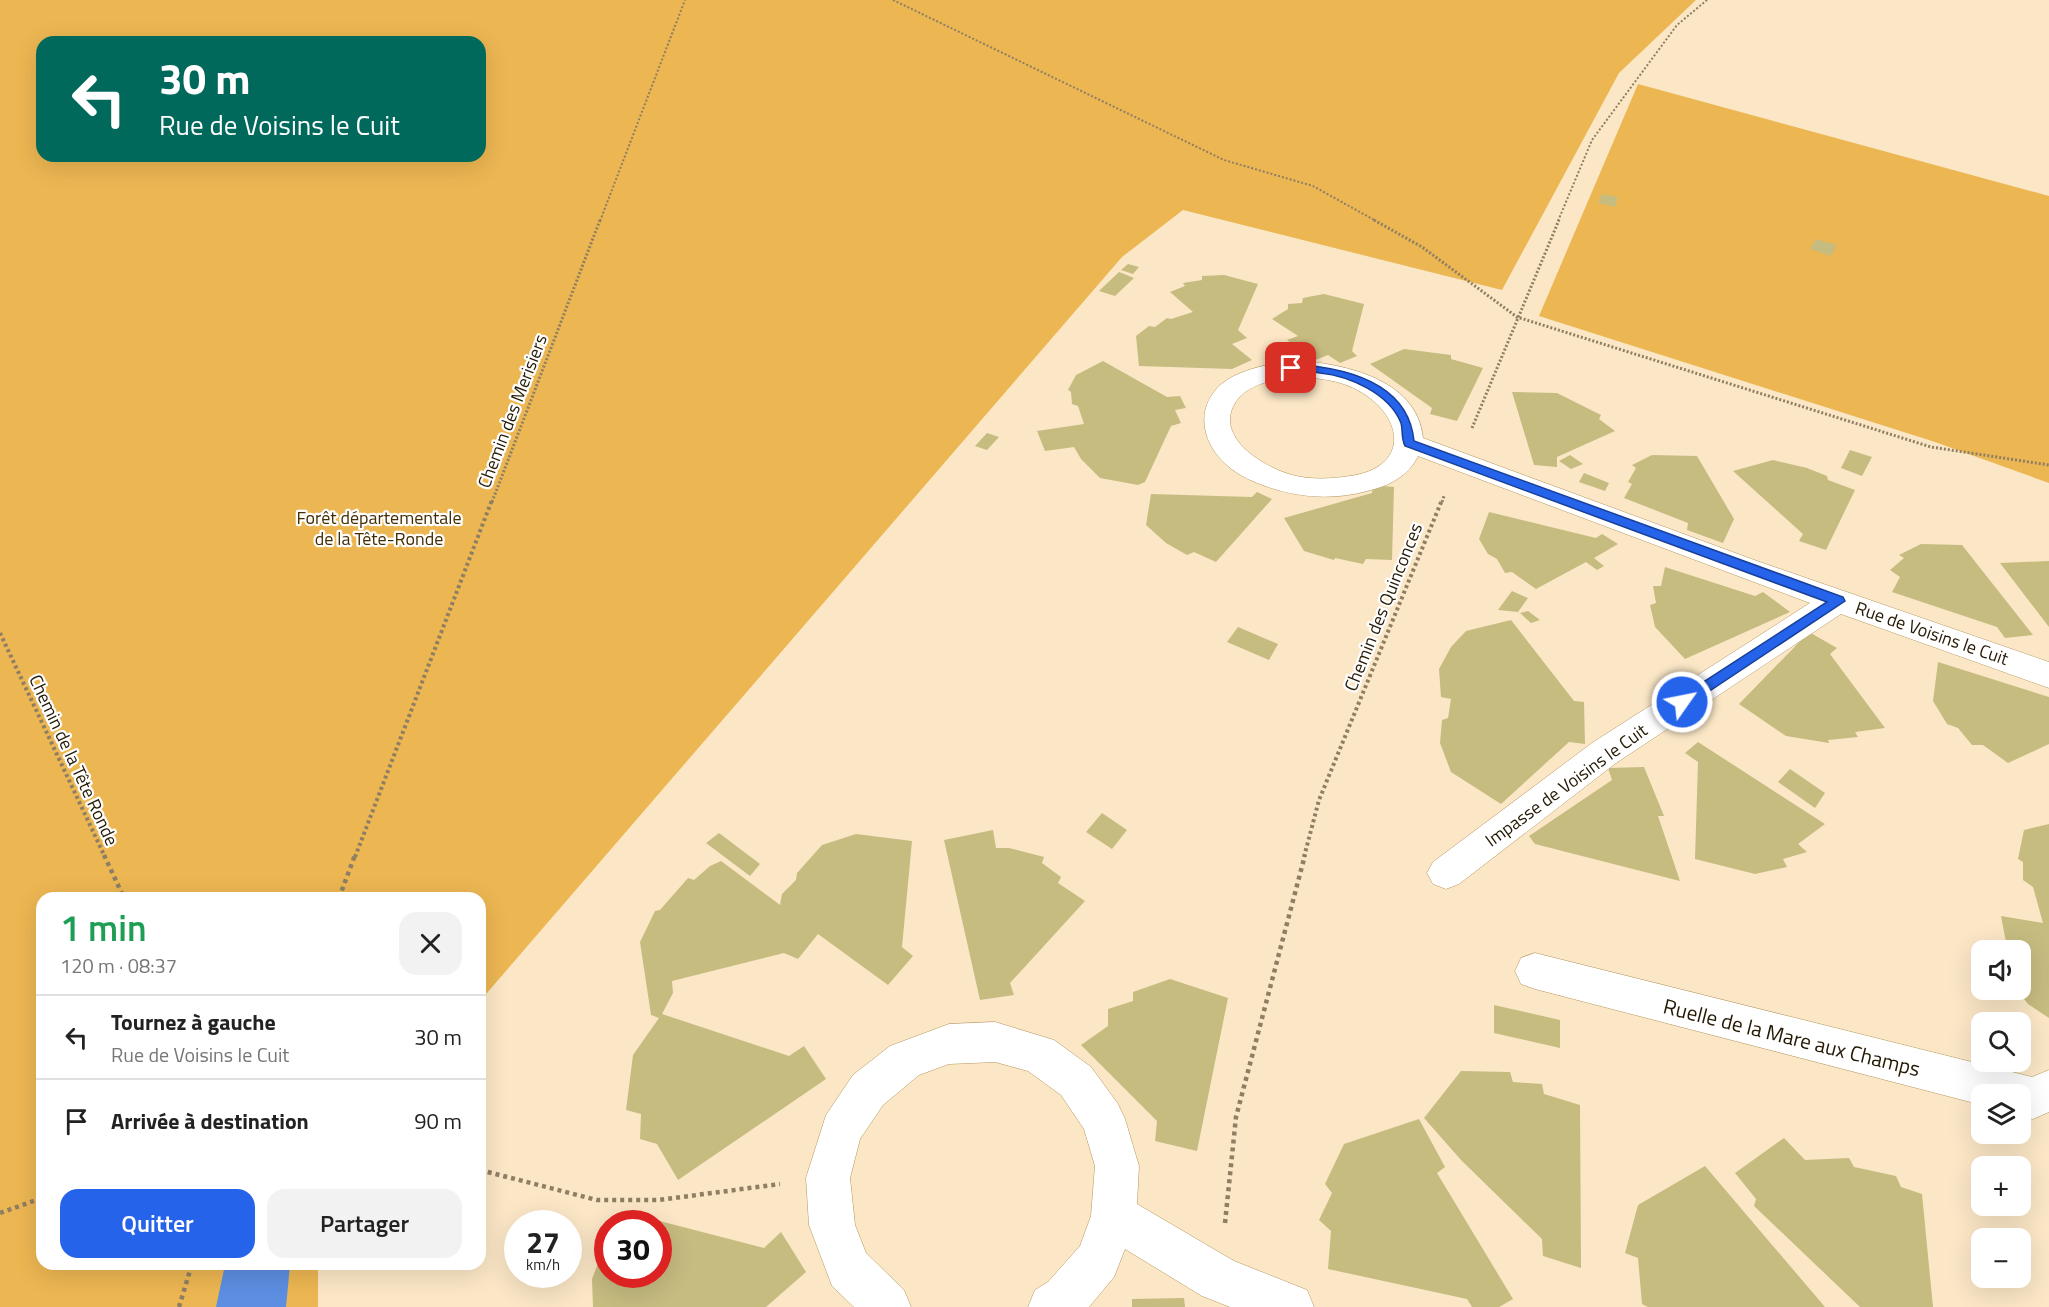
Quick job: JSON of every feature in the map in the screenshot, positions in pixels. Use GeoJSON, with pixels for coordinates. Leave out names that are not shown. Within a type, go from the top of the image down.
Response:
{"type":"FeatureCollection","features":[{"type":"Feature","properties":{"kind":"street"},"geometry":{"type":"LineString","coordinates":[[1291,368],[1321,369],[1350,376],[1367,384],[1396,405],[1407,423],[1409,443],[1399,462],[1380,477],[1352,487],[1319,489],[1285,483],[1254,471],[1231,454],[1218,435],[1215,414],[1224,396],[1240,382],[1272,371],[1291,368]]}},
{"type":"Feature","properties":{"kind":"street","name":"Rue de Voisins le Cuit"},"geometry":{"type":"LineString","coordinates":[[1409,443],[1838,601],[2049,675]]}},
{"type":"Feature","properties":{"kind":"street","name":"Impasse de Voisins le Cuit"},"geometry":{"type":"LineString","coordinates":[[1446,873],[1604,753],[1838,601]]}},
{"type":"Feature","properties":{"kind":"street","name":"Ruelle de la Mare aux Champs"},"geometry":{"type":"LineString","coordinates":[[1535,971],[2033,1098],[2049,1091]]}},
{"type":"Feature","properties":{"kind":"street"},"geometry":{"type":"LineString","coordinates":[[887,1307],[849,1269],[832,1225],[828,1178],[841,1130],[868,1090],[905,1060],[949,1044],[995,1042],[1039,1054],[1076,1081],[1103,1119],[1117,1166],[1114,1216],[1098,1261],[1065,1299],[1052,1307]]}},
{"type":"Feature","properties":{"kind":"street"},"geometry":{"type":"LineString","coordinates":[[1114,1216],[1219,1279],[1290,1307]]}},
{"type":"Feature","properties":{"kind":"path","name":"Chemin des Merisiers"},"geometry":{"type":"LineString","coordinates":[[341,892],[685,0]]}},
{"type":"Feature","properties":{"kind":"path"},"geometry":{"type":"LineString","coordinates":[[893,0],[1224,160],[1313,186],[1422,248],[1517,317],[1931,447],[2049,465]]}},
{"type":"Feature","properties":{"kind":"path","name":"Chemin des Quinconces"},"geometry":{"type":"LineString","coordinates":[[1219,1279],[1236,1117],[1319,800],[1592,140],[1677,25],[1707,0]]}},
{"type":"Feature","properties":{"kind":"path","name":"Chemin de la Tête Ronde"},"geometry":{"type":"LineString","coordinates":[[0,633],[121,892]]}},
{"type":"Feature","properties":{"kind":"path"},"geometry":{"type":"LineString","coordinates":[[486,1172],[597,1200],[658,1200],[828,1178]]}},
{"type":"Feature","properties":{"kind":"path"},"geometry":{"type":"LineString","coordinates":[[0,1213],[36,1200]]}},
{"type":"Feature","properties":{"kind":"path"},"geometry":{"type":"LineString","coordinates":[[179,1307],[190,1270]]}},
{"type":"Feature","properties":{"kind":"green space","name":"Forêt départementale de la Tête-Ronde"},"geometry":{"type":"Polygon","coordinates":[[[0,0],[1696,0],[1619,73],[1502,290],[1183,210],[1122,257],[486,994],[486,892],[36,892],[36,1270],[318,1270],[318,1307],[0,1307],[0,0]]]}},
{"type":"Feature","properties":{"kind":"green space"},"geometry":{"type":"Polygon","coordinates":[[[1638,84],[2049,196],[2049,483],[1935,442],[1539,316],[1638,84]]]}},
{"type":"Feature","properties":{"kind":"water"},"geometry":{"type":"Polygon","coordinates":[[[224,1270],[290,1270],[286,1307],[216,1307],[224,1270]]]}},
{"type":"Feature","properties":{"kind":"building"},"geometry":{"type":"Polygon","coordinates":[[[1602,194],[1618,197],[1615,207],[1598,203],[1602,194]]]}},
{"type":"Feature","properties":{"kind":"building"},"geometry":{"type":"Polygon","coordinates":[[[1816,239],[1837,245],[1831,256],[1810,249],[1816,239]]]}},
{"type":"Feature","properties":{"kind":"building"},"geometry":{"type":"Polygon","coordinates":[[[1128,264],[1139,267],[1133,274],[1121,270],[1128,264]]]}},
{"type":"Feature","properties":{"kind":"building"},"geometry":{"type":"Polygon","coordinates":[[[1119,272],[1134,278],[1115,296],[1099,291],[1119,272]]]}},
{"type":"Feature","properties":{"kind":"building"},"geometry":{"type":"Polygon","coordinates":[[[1224,275],[1258,284],[1238,330],[1247,338],[1232,344],[1252,360],[1232,369],[1139,366],[1136,336],[1149,326],[1155,327],[1167,318],[1171,319],[1193,312],[1170,292],[1185,286],[1183,283],[1202,280],[1202,276],[1224,275]]]}},
{"type":"Feature","properties":{"kind":"building"},"geometry":{"type":"Polygon","coordinates":[[[1324,294],[1364,304],[1352,351],[1357,356],[1340,363],[1328,355],[1315,360],[1287,340],[1298,336],[1272,319],[1288,309],[1288,304],[1302,303],[1303,298],[1324,294]]]}},
{"type":"Feature","properties":{"kind":"building"},"geometry":{"type":"Polygon","coordinates":[[[1404,349],[1451,355],[1451,359],[1483,368],[1457,421],[1430,414],[1432,408],[1370,364],[1404,349]]]}},
{"type":"Feature","properties":{"kind":"building"},"geometry":{"type":"Polygon","coordinates":[[[1103,361],[1167,397],[1180,396],[1186,408],[1175,410],[1181,423],[1171,426],[1145,482],[1138,485],[1100,478],[1081,459],[1074,447],[1045,451],[1037,431],[1084,424],[1078,406],[1072,404],[1071,392],[1068,390],[1076,375],[1103,361]]]}},
{"type":"Feature","properties":{"kind":"building"},"geometry":{"type":"Polygon","coordinates":[[[1512,392],[1557,393],[1601,415],[1599,419],[1615,431],[1557,457],[1557,467],[1534,465],[1512,392]]]}},
{"type":"Feature","properties":{"kind":"building"},"geometry":{"type":"Polygon","coordinates":[[[987,433],[999,437],[987,450],[975,446],[987,433]]]}},
{"type":"Feature","properties":{"kind":"building"},"geometry":{"type":"Polygon","coordinates":[[[1850,450],[1872,457],[1862,476],[1841,468],[1850,450]]]}},
{"type":"Feature","properties":{"kind":"building"},"geometry":{"type":"Polygon","coordinates":[[[1570,455],[1583,464],[1571,469],[1559,461],[1570,455]]]}},
{"type":"Feature","properties":{"kind":"building"},"geometry":{"type":"Polygon","coordinates":[[[1652,455],[1697,456],[1734,519],[1723,543],[1687,530],[1688,523],[1624,498],[1632,484],[1628,482],[1636,468],[1632,465],[1652,455]]]}},
{"type":"Feature","properties":{"kind":"building"},"geometry":{"type":"Polygon","coordinates":[[[1773,460],[1807,468],[1827,476],[1828,480],[1855,490],[1826,550],[1799,541],[1803,534],[1733,471],[1773,460]]]}},
{"type":"Feature","properties":{"kind":"building"},"geometry":{"type":"Polygon","coordinates":[[[1584,473],[1609,483],[1605,491],[1579,482],[1584,473]]]}},
{"type":"Feature","properties":{"kind":"building"},"geometry":{"type":"Polygon","coordinates":[[[1373,485],[1394,487],[1392,560],[1366,559],[1363,564],[1335,558],[1334,560],[1304,551],[1284,518],[1372,493],[1373,485]]]}},
{"type":"Feature","properties":{"kind":"building"},"geometry":{"type":"Polygon","coordinates":[[[1257,492],[1272,499],[1216,562],[1194,552],[1187,555],[1166,543],[1146,525],[1151,494],[1252,497],[1257,492]]]}},
{"type":"Feature","properties":{"kind":"building"},"geometry":{"type":"Polygon","coordinates":[[[1489,512],[1596,538],[1602,534],[1618,544],[1594,558],[1604,566],[1597,570],[1586,562],[1536,589],[1512,572],[1505,573],[1497,559],[1488,554],[1479,539],[1489,512]]]}},
{"type":"Feature","properties":{"kind":"building"},"geometry":{"type":"Polygon","coordinates":[[[1921,544],[1962,545],[2033,635],[2005,638],[1997,627],[1892,592],[1900,577],[1890,570],[1904,558],[1899,555],[1921,544]]]}},
{"type":"Feature","properties":{"kind":"building"},"geometry":{"type":"Polygon","coordinates":[[[2049,561],[2049,627],[2000,563],[2049,561]]]}},
{"type":"Feature","properties":{"kind":"building"},"geometry":{"type":"Polygon","coordinates":[[[1665,567],[1755,596],[1763,592],[1790,612],[1685,659],[1655,627],[1650,605],[1656,603],[1653,586],[1661,586],[1665,567]]]}},
{"type":"Feature","properties":{"kind":"building"},"geometry":{"type":"Polygon","coordinates":[[[1512,591],[1528,598],[1518,612],[1498,610],[1512,591]]]}},
{"type":"Feature","properties":{"kind":"building"},"geometry":{"type":"Polygon","coordinates":[[[1528,611],[1540,620],[1531,623],[1520,613],[1528,611]]]}},
{"type":"Feature","properties":{"kind":"building"},"geometry":{"type":"Polygon","coordinates":[[[1511,620],[1574,701],[1584,702],[1585,744],[1569,742],[1501,804],[1451,772],[1440,743],[1442,720],[1448,718],[1451,699],[1441,697],[1439,669],[1451,647],[1466,631],[1511,620]]]}},
{"type":"Feature","properties":{"kind":"building"},"geometry":{"type":"Polygon","coordinates":[[[1238,627],[1278,644],[1269,660],[1227,642],[1238,627]]]}},
{"type":"Feature","properties":{"kind":"building"},"geometry":{"type":"Polygon","coordinates":[[[1809,632],[1837,648],[1830,654],[1885,728],[1855,732],[1858,737],[1828,740],[1829,743],[1786,736],[1739,704],[1809,632]]]}},
{"type":"Feature","properties":{"kind":"building"},"geometry":{"type":"Polygon","coordinates":[[[1938,662],[2049,697],[2049,744],[2008,763],[1983,745],[1972,745],[1958,728],[1947,724],[1933,701],[1938,662]]]}},
{"type":"Feature","properties":{"kind":"building"},"geometry":{"type":"Polygon","coordinates":[[[1698,742],[1825,824],[1798,844],[1807,852],[1783,859],[1787,867],[1755,874],[1695,859],[1698,762],[1685,753],[1698,742]]]}},
{"type":"Feature","properties":{"kind":"building"},"geometry":{"type":"Polygon","coordinates":[[[1644,767],[1664,816],[1658,816],[1680,881],[1535,844],[1529,836],[1612,780],[1608,768],[1644,767]]]}},
{"type":"Feature","properties":{"kind":"building"},"geometry":{"type":"Polygon","coordinates":[[[1790,769],[1825,793],[1815,808],[1778,782],[1790,769]]]}},
{"type":"Feature","properties":{"kind":"building"},"geometry":{"type":"Polygon","coordinates":[[[1102,813],[1127,830],[1112,849],[1086,832],[1102,813]]]}},
{"type":"Feature","properties":{"kind":"building"},"geometry":{"type":"Polygon","coordinates":[[[2049,824],[2049,1018],[2025,1000],[2031,1000],[2031,940],[2006,940],[2001,916],[2043,923],[2033,887],[2023,880],[2023,862],[2018,859],[2024,830],[2049,824]]]}},
{"type":"Feature","properties":{"kind":"building"},"geometry":{"type":"Polygon","coordinates":[[[993,830],[996,848],[1009,848],[1044,857],[1042,863],[1061,877],[1058,883],[1085,901],[1010,983],[1014,995],[980,1000],[944,840],[993,830]]]}},
{"type":"Feature","properties":{"kind":"building"},"geometry":{"type":"Polygon","coordinates":[[[719,833],[760,864],[750,876],[706,843],[719,833]]]}},
{"type":"Feature","properties":{"kind":"building"},"geometry":{"type":"Polygon","coordinates":[[[856,834],[912,841],[902,947],[913,956],[888,985],[818,934],[798,959],[784,953],[672,981],[673,993],[662,1014],[789,1056],[804,1046],[826,1079],[678,1180],[657,1144],[640,1139],[641,1114],[626,1110],[633,1055],[659,1018],[651,1015],[640,942],[655,911],[660,910],[688,878],[694,880],[710,866],[721,861],[780,905],[782,894],[796,880],[797,873],[822,845],[856,834]]]}},
{"type":"Feature","properties":{"kind":"building"},"geometry":{"type":"Polygon","coordinates":[[[1170,979],[1228,998],[1197,1151],[1155,1141],[1157,1121],[1081,1045],[1108,1026],[1108,1009],[1133,1001],[1133,992],[1170,979]]]}},
{"type":"Feature","properties":{"kind":"building"},"geometry":{"type":"Polygon","coordinates":[[[1494,1005],[1560,1020],[1560,1048],[1494,1033],[1494,1005]]]}},
{"type":"Feature","properties":{"kind":"building"},"geometry":{"type":"Polygon","coordinates":[[[1461,1071],[1510,1072],[1513,1082],[1542,1084],[1544,1094],[1580,1105],[1581,1268],[1543,1256],[1542,1239],[1461,1160],[1424,1118],[1461,1071]]]}},
{"type":"Feature","properties":{"kind":"building"},"geometry":{"type":"Polygon","coordinates":[[[1419,1119],[1445,1167],[1437,1173],[1513,1299],[1499,1307],[1472,1307],[1467,1299],[1328,1269],[1331,1231],[1319,1220],[1332,1193],[1325,1184],[1344,1144],[1419,1119]]]}},
{"type":"Feature","properties":{"kind":"building"},"geometry":{"type":"Polygon","coordinates":[[[1784,1138],[1805,1160],[1849,1158],[1854,1167],[1896,1176],[1901,1187],[1922,1194],[1933,1307],[1860,1307],[1754,1206],[1756,1199],[1735,1173],[1784,1138]]]}},
{"type":"Feature","properties":{"kind":"building"},"geometry":{"type":"Polygon","coordinates":[[[1705,1166],[1825,1307],[1648,1307],[1642,1304],[1638,1258],[1625,1253],[1638,1205],[1705,1166]]]}},
{"type":"Feature","properties":{"kind":"building"},"geometry":{"type":"Polygon","coordinates":[[[672,1224],[764,1248],[781,1232],[806,1272],[766,1307],[593,1307],[592,1279],[594,1274],[594,1288],[672,1288],[672,1224]]]}},
{"type":"Feature","properties":{"kind":"building"},"geometry":{"type":"Polygon","coordinates":[[[1184,1298],[1185,1307],[1132,1307],[1132,1299],[1184,1298]]]}},
{"type":"Feature","properties":{"kind":"route"},"geometry":{"type":"LineString","coordinates":[[1291,368],[1321,369],[1350,376],[1376,389],[1396,405],[1407,423],[1409,443],[1838,601],[1682,702]]}}]}
